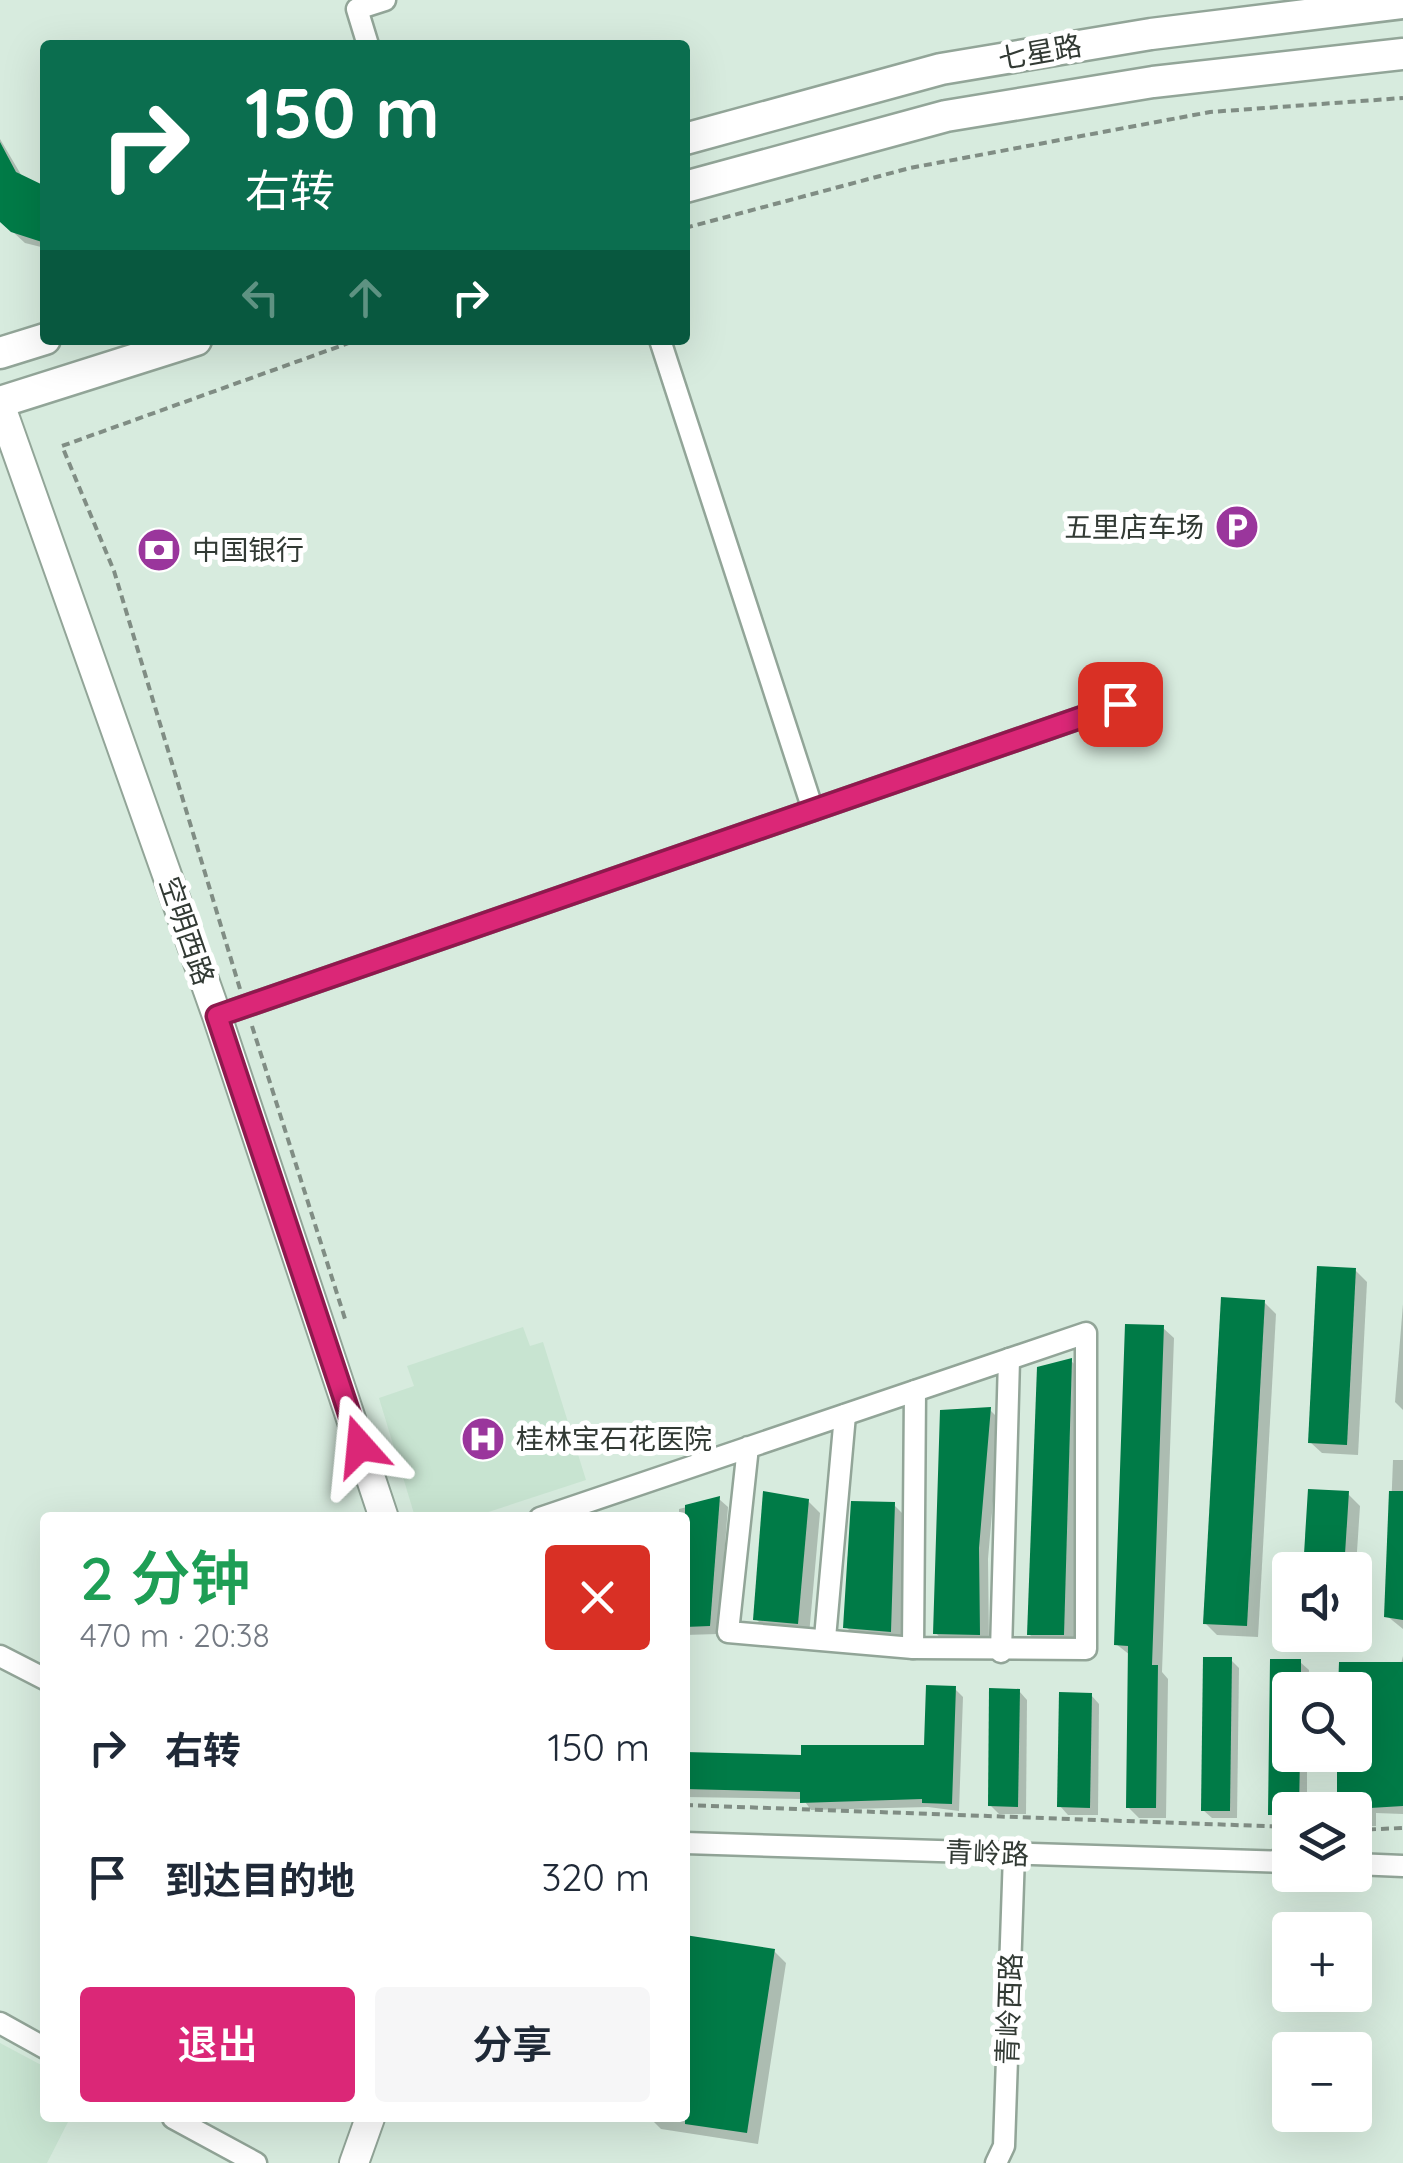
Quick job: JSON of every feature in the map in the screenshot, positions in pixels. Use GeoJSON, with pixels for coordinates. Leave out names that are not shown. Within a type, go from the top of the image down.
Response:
{"type":"FeatureCollection","features":[{"type":"Feature","properties":{"kind":"highway","name":"七星路"},"geometry":{"type":"LineString","coordinates":[[690,138],[941,69],[1294,8],[1403,3]]}},
{"type":"Feature","properties":{"kind":"highway","name":"七星路"},"geometry":{"type":"LineString","coordinates":[[690,186],[946,116],[1153,82],[1403,54]]}},
{"type":"Feature","properties":{"kind":"highway"},"geometry":{"type":"LineString","coordinates":[[0,353],[40,341]]}},
{"type":"Feature","properties":{"kind":"highway"},"geometry":{"type":"LineString","coordinates":[[0,403],[180,345]]}},
{"type":"Feature","properties":{"kind":"main road","name":"空明西路"},"geometry":{"type":"LineString","coordinates":[[0,403],[217,1016],[382,1512]]}},
{"type":"Feature","properties":{"kind":"main road"},"geometry":{"type":"LineString","coordinates":[[354,2163],[369,2122]]}},
{"type":"Feature","properties":{"kind":"street"},"geometry":{"type":"LineString","coordinates":[[366,40],[356,9],[384,0]]}},
{"type":"Feature","properties":{"kind":"street"},"geometry":{"type":"LineString","coordinates":[[662,345],[813,810]]}},
{"type":"Feature","properties":{"kind":"street"},"geometry":{"type":"LineString","coordinates":[[217,1016],[1120,704]]}},
{"type":"Feature","properties":{"kind":"street"},"geometry":{"type":"LineString","coordinates":[[558,1512],[1086,1334],[1086,1649],[1002,1652],[914,1648],[728,1632],[748,1448]]}},
{"type":"Feature","properties":{"kind":"street"},"geometry":{"type":"LineString","coordinates":[[1002,1652],[1009,1359]]}},
{"type":"Feature","properties":{"kind":"street"},"geometry":{"type":"LineString","coordinates":[[914,1648],[915,1391]]}},
{"type":"Feature","properties":{"kind":"street"},"geometry":{"type":"LineString","coordinates":[[824,1638],[845,1414]]}},
{"type":"Feature","properties":{"kind":"street"},"geometry":{"type":"LineString","coordinates":[[0,1656],[40,1676]]}},
{"type":"Feature","properties":{"kind":"street","name":"青岭路"},"geometry":{"type":"LineString","coordinates":[[690,1843],[1272,1861]]}},
{"type":"Feature","properties":{"kind":"street","name":"青岭西路"},"geometry":{"type":"LineString","coordinates":[[996,2163],[1004,2146],[1014,1854]]}},
{"type":"Feature","properties":{"kind":"street"},"geometry":{"type":"LineString","coordinates":[[1372,1865],[1403,1866]]}},
{"type":"Feature","properties":{"kind":"street"},"geometry":{"type":"LineString","coordinates":[[0,2023],[40,2045]]}},
{"type":"Feature","properties":{"kind":"street"},"geometry":{"type":"LineString","coordinates":[[180,2122],[256,2163]]}},
{"type":"Feature","properties":{"kind":"path"},"geometry":{"type":"LineString","coordinates":[[690,227],[910,168],[1210,112],[1403,98]]}},
{"type":"Feature","properties":{"kind":"path"},"geometry":{"type":"LineString","coordinates":[[343,345],[62,446],[114,570],[348,1328]]}},
{"type":"Feature","properties":{"kind":"path"},"geometry":{"type":"LineString","coordinates":[[690,1805],[1272,1826]]}},
{"type":"Feature","properties":{"kind":"path"},"geometry":{"type":"LineString","coordinates":[[1372,1829],[1403,1828]]}},
{"type":"Feature","properties":{"kind":"shaded area","name":"桂林宝石花医院"},"geometry":{"type":"Polygon","coordinates":[[[523,1327],[530,1346],[543,1342],[586,1480],[488,1512],[413,1512],[379,1398],[414,1386],[407,1366],[523,1327]]]}},
{"type":"Feature","properties":{"kind":"shaded area"},"geometry":{"type":"Polygon","coordinates":[[[0,2043],[40,2064],[40,2122],[68,2122],[47,2163],[0,2163],[0,2043]]]}},
{"type":"Feature","properties":{"kind":"building"},"geometry":{"type":"Polygon","coordinates":[[[0,142],[16,172],[40,184],[40,241],[11,232],[0,222],[0,142]]]}},
{"type":"Feature","properties":{"kind":"building"},"geometry":{"type":"Polygon","coordinates":[[[1317,1266],[1356,1268],[1347,1445],[1308,1443],[1317,1266]]]}},
{"type":"Feature","properties":{"kind":"building"},"geometry":{"type":"Polygon","coordinates":[[[1221,1297],[1265,1300],[1247,1626],[1203,1624],[1221,1297]]]}},
{"type":"Feature","properties":{"kind":"building"},"geometry":{"type":"Polygon","coordinates":[[[1125,1324],[1164,1325],[1152,1665],[1158,1665],[1156,1808],[1126,1808],[1128,1646],[1114,1645],[1125,1324]]]}},
{"type":"Feature","properties":{"kind":"building"},"geometry":{"type":"Polygon","coordinates":[[[1072,1358],[1064,1635],[1027,1635],[1037,1367],[1072,1358]]]}},
{"type":"Feature","properties":{"kind":"building"},"geometry":{"type":"Polygon","coordinates":[[[991,1407],[979,1548],[980,1635],[933,1634],[940,1410],[991,1407]]]}},
{"type":"Feature","properties":{"kind":"building"},"geometry":{"type":"Polygon","coordinates":[[[1308,1489],[1349,1491],[1345,1552],[1304,1552],[1308,1489]]]}},
{"type":"Feature","properties":{"kind":"building"},"geometry":{"type":"Polygon","coordinates":[[[763,1491],[809,1499],[798,1624],[753,1620],[763,1491]]]}},
{"type":"Feature","properties":{"kind":"building"},"geometry":{"type":"Polygon","coordinates":[[[1389,1491],[1403,1491],[1403,1620],[1384,1617],[1389,1491]]]}},
{"type":"Feature","properties":{"kind":"building"},"geometry":{"type":"Polygon","coordinates":[[[720,1496],[710,1626],[690,1627],[690,1512],[685,1512],[685,1505],[720,1496]]]}},
{"type":"Feature","properties":{"kind":"building"},"geometry":{"type":"Polygon","coordinates":[[[851,1501],[895,1502],[891,1632],[843,1628],[851,1501]]]}},
{"type":"Feature","properties":{"kind":"building"},"geometry":{"type":"Polygon","coordinates":[[[1203,1657],[1232,1657],[1230,1811],[1201,1811],[1203,1657]]]}},
{"type":"Feature","properties":{"kind":"building"},"geometry":{"type":"Polygon","coordinates":[[[1270,1659],[1301,1659],[1301,1672],[1272,1672],[1272,1772],[1300,1772],[1299,1792],[1272,1792],[1272,1815],[1268,1815],[1270,1659]]]}},
{"type":"Feature","properties":{"kind":"building"},"geometry":{"type":"Polygon","coordinates":[[[1339,1662],[1403,1662],[1403,1806],[1372,1808],[1372,1792],[1337,1792],[1337,1772],[1372,1772],[1372,1672],[1339,1672],[1339,1662]]]}},
{"type":"Feature","properties":{"kind":"building"},"geometry":{"type":"Polygon","coordinates":[[[926,1685],[956,1686],[952,1804],[922,1803],[922,1799],[800,1803],[800,1792],[690,1789],[690,1752],[801,1755],[801,1745],[924,1745],[926,1685]]]}},
{"type":"Feature","properties":{"kind":"building"},"geometry":{"type":"Polygon","coordinates":[[[989,1688],[1020,1689],[1018,1807],[988,1806],[989,1688]]]}},
{"type":"Feature","properties":{"kind":"building"},"geometry":{"type":"Polygon","coordinates":[[[1059,1692],[1092,1693],[1090,1808],[1057,1807],[1059,1692]]]}},
{"type":"Feature","properties":{"kind":"building"},"geometry":{"type":"Polygon","coordinates":[[[690,1936],[775,1949],[747,2133],[685,2124],[690,2122],[690,1936]]]}},
{"type":"Feature","properties":{"kind":"place","name":"五里店车场"},"geometry":{"type":"Point","coordinates":[1237,527]}},
{"type":"Feature","properties":{"kind":"place","name":"中国银行"},"geometry":{"type":"Point","coordinates":[159,550]}},
{"type":"Feature","properties":{"kind":"place","name":"桂林宝石花医院"},"geometry":{"type":"Point","coordinates":[483,1439]}},
{"type":"Feature","properties":{"kind":"route"},"geometry":{"type":"LineString","coordinates":[[360,1446],[217,1016],[1120,704]]}}]}
